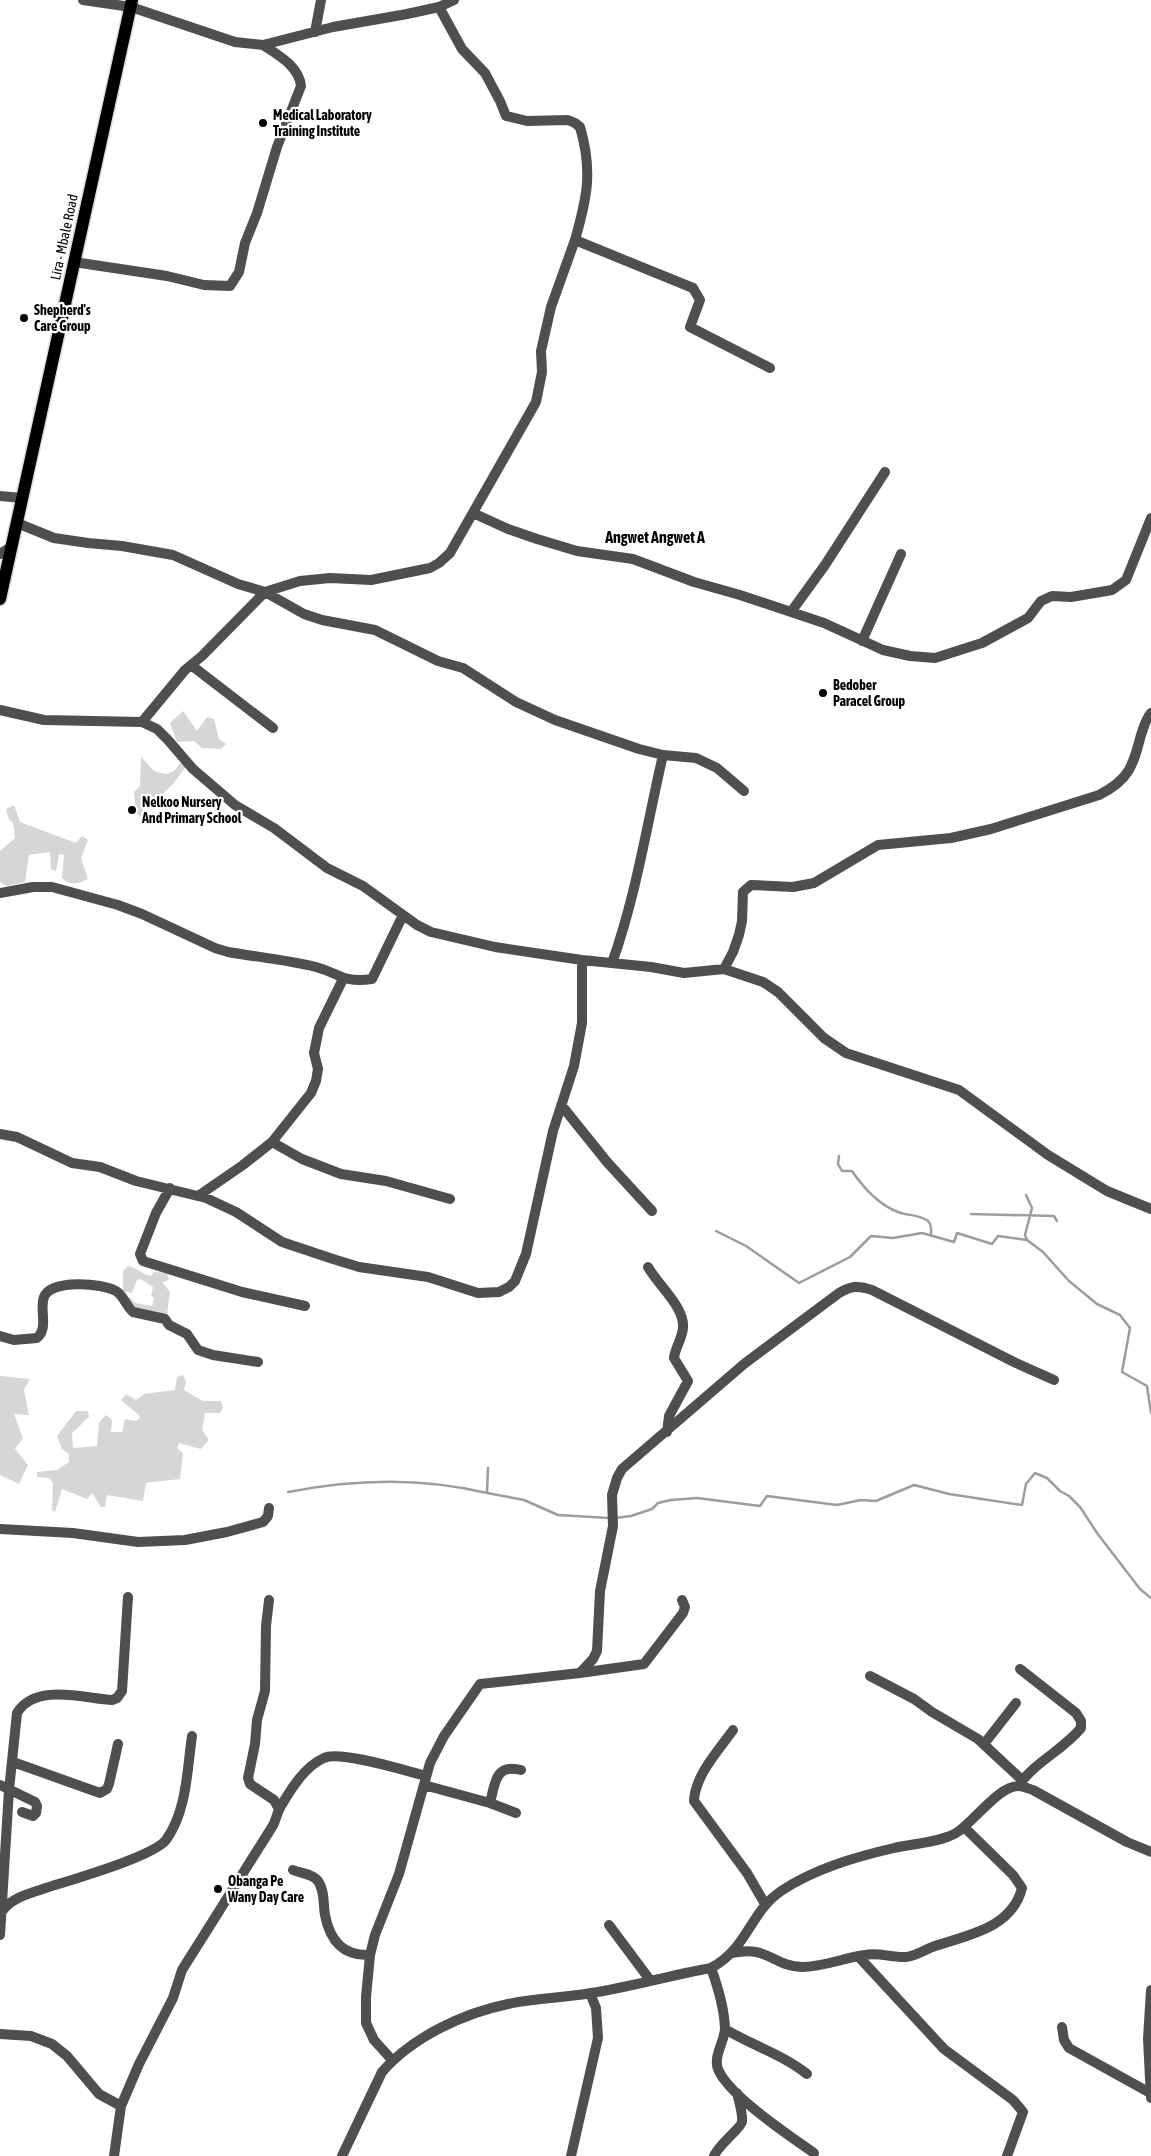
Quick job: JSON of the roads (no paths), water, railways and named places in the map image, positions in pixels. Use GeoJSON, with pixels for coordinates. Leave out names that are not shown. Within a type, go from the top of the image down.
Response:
{"type":"FeatureCollection","features":[{"type":"Feature","properties":{"kind":"main road","name":"Lira - Mbale Road"},"geometry":{"type":"LineString","coordinates":[[0,599],[131,4]]}},
{"type":"Feature","properties":{"kind":"street"},"geometry":{"type":"LineString","coordinates":[[82,0],[131,4],[235,42],[263,45],[315,32],[439,7],[454,0]]}},
{"type":"Feature","properties":{"kind":"street"},"geometry":{"type":"LineString","coordinates":[[315,32],[322,0]]}},
{"type":"Feature","properties":{"kind":"street"},"geometry":{"type":"LineString","coordinates":[[142,722],[170,685],[265,592],[300,581],[330,578],[371,580],[430,568],[439,563],[450,553],[536,402],[542,372],[542,352],[551,306],[575,240],[586,199],[589,176],[580,128],[568,120],[528,121],[506,116],[485,73],[462,49],[439,7]]}},
{"type":"Feature","properties":{"kind":"street"},"geometry":{"type":"LineString","coordinates":[[74,262],[167,276],[204,285],[230,286],[239,272],[245,243],[257,213],[277,147],[301,86],[301,79],[296,71],[283,58],[263,45]]}},
{"type":"Feature","properties":{"kind":"street"},"geometry":{"type":"LineString","coordinates":[[575,240],[693,288],[700,300],[690,327],[770,368]]}},
{"type":"Feature","properties":{"kind":"street"},"geometry":{"type":"LineString","coordinates":[[791,612],[825,565],[885,472]]}},
{"type":"Feature","properties":{"kind":"street"},"geometry":{"type":"LineString","coordinates":[[0,496],[22,498]]}},
{"type":"Feature","properties":{"kind":"street"},"geometry":{"type":"LineString","coordinates":[[473,513],[508,529],[537,539],[577,551],[633,559],[694,582],[824,622],[883,650],[910,656],[935,658],[982,643],[1028,618],[1041,601],[1052,596],[1071,597],[1112,590],[1126,580],[1151,518]]}},
{"type":"Feature","properties":{"kind":"street"},"geometry":{"type":"LineString","coordinates":[[17,523],[54,538],[88,544],[122,546],[173,555],[238,584],[265,592],[304,614],[322,620],[375,630],[438,661],[463,668],[516,702],[555,720],[606,739],[663,754],[696,758],[717,768],[744,791]]}},
{"type":"Feature","properties":{"kind":"street"},"geometry":{"type":"LineString","coordinates":[[0,554],[11,547]]}},
{"type":"Feature","properties":{"kind":"street"},"geometry":{"type":"LineString","coordinates":[[862,641],[901,554]]}},
{"type":"Feature","properties":{"kind":"street"},"geometry":{"type":"LineString","coordinates":[[191,665],[273,728]]}},
{"type":"Feature","properties":{"kind":"street"},"geometry":{"type":"LineString","coordinates":[[0,710],[44,720],[142,722],[157,729],[193,769],[235,805],[274,828],[328,868],[380,897],[403,915],[431,932],[495,947],[684,973],[724,968],[764,982],[778,992],[824,1038],[846,1053],[959,1090],[1048,1155],[1107,1191],[1151,1209]]}},
{"type":"Feature","properties":{"kind":"street"},"geometry":{"type":"LineString","coordinates":[[724,968],[733,952],[739,935],[742,921],[743,892],[751,885],[793,887],[814,883],[878,845],[951,838],[991,829],[1099,795],[1110,789],[1129,772],[1134,762],[1145,724],[1151,714]]}},
{"type":"Feature","properties":{"kind":"street"},"geometry":{"type":"LineString","coordinates":[[612,963],[631,896],[663,754]]}},
{"type":"Feature","properties":{"kind":"street"},"geometry":{"type":"LineString","coordinates":[[0,893],[52,887],[118,905],[215,948],[228,952],[318,967],[342,978],[353,980],[372,979],[403,915]]}},
{"type":"Feature","properties":{"kind":"street"},"geometry":{"type":"LineString","coordinates":[[0,1134],[16,1137],[72,1163],[100,1167],[136,1182],[170,1188],[198,1196],[236,1212],[282,1242],[333,1260],[359,1267],[428,1277],[478,1293],[493,1294],[509,1287],[520,1270],[531,1235],[553,1131],[574,1066],[582,1023],[582,960]]}},
{"type":"Feature","properties":{"kind":"street"},"geometry":{"type":"LineString","coordinates":[[198,1196],[272,1142],[311,1093],[318,1069],[314,1053],[319,1028],[342,978]]}},
{"type":"Feature","properties":{"kind":"street"},"geometry":{"type":"LineString","coordinates":[[562,1106],[607,1162],[652,1211]]}},
{"type":"Feature","properties":{"kind":"street"},"geometry":{"type":"LineString","coordinates":[[272,1142],[302,1159],[341,1174],[386,1181],[450,1199]]}},
{"type":"Feature","properties":{"kind":"street"},"geometry":{"type":"LineString","coordinates":[[170,1188],[156,1213],[140,1254],[143,1261],[242,1292],[305,1306]]}},
{"type":"Feature","properties":{"kind":"street"},"geometry":{"type":"LineString","coordinates":[[648,1267],[655,1280],[677,1308],[683,1321],[682,1334],[674,1358],[688,1381],[669,1416],[668,1432]]}},
{"type":"Feature","properties":{"kind":"street"},"geometry":{"type":"LineString","coordinates":[[0,1336],[14,1340],[37,1338],[42,1330],[43,1302],[46,1293],[56,1288],[94,1284],[118,1292],[133,1312],[166,1319],[169,1326],[187,1334],[198,1350],[213,1355],[258,1362]]}},
{"type":"Feature","properties":{"kind":"street"},"geometry":{"type":"LineString","coordinates":[[580,1674],[596,1653],[600,1591],[613,1526],[612,1494],[622,1469],[668,1432],[744,1364],[839,1293],[850,1287],[862,1286],[872,1290],[1016,1364],[1054,1380]]}},
{"type":"Feature","properties":{"kind":"street"},"geometry":{"type":"LineString","coordinates":[[0,1529],[73,1533],[138,1542],[185,1540],[227,1532],[263,1522],[268,1516],[269,1508]]}},
{"type":"Feature","properties":{"kind":"street"},"geometry":{"type":"LineString","coordinates":[[0,1935],[4,1787],[13,1762],[17,1713],[28,1701],[48,1694],[112,1700],[121,1694],[128,1597]]}},
{"type":"Feature","properties":{"kind":"street"},"geometry":{"type":"LineString","coordinates":[[269,1600],[265,1691],[256,1720],[254,1751],[248,1778],[250,1784],[274,1800],[279,1809]]}},
{"type":"Feature","properties":{"kind":"street"},"geometry":{"type":"LineString","coordinates":[[392,2060],[374,2040],[366,2023],[366,1997],[370,1955],[375,1935],[399,1874],[425,1780],[444,1736],[480,1684],[580,1674],[644,1664],[683,1613],[685,1606],[682,1600]]}},
{"type":"Feature","properties":{"kind":"street"},"geometry":{"type":"LineString","coordinates":[[342,2156],[376,2082],[392,2060],[426,2037],[458,2020],[483,2011],[522,2002],[590,1993],[711,1968],[724,1961],[733,1953],[746,1936],[765,1904],[803,1878],[870,1854],[948,1836],[964,1827],[998,1796],[1021,1783],[1072,1739],[1081,1728],[1081,1721],[1076,1713],[1020,1669]]}},
{"type":"Feature","properties":{"kind":"street"},"geometry":{"type":"LineString","coordinates":[[870,1676],[914,1699],[984,1744],[1021,1783],[1127,1842],[1151,1852]]}},
{"type":"Feature","properties":{"kind":"street"},"geometry":{"type":"LineString","coordinates":[[984,1744],[1016,1703]]}},
{"type":"Feature","properties":{"kind":"street"},"geometry":{"type":"LineString","coordinates":[[733,1730],[704,1773],[698,1785],[694,1801],[747,1873],[765,1904]]}},
{"type":"Feature","properties":{"kind":"street"},"geometry":{"type":"LineString","coordinates":[[1,1913],[9,1903],[26,1894],[83,1877],[160,1846],[170,1834],[182,1804],[192,1736]]}},
{"type":"Feature","properties":{"kind":"street"},"geometry":{"type":"LineString","coordinates":[[13,1762],[100,1793],[107,1789],[109,1784],[118,1744]]}},
{"type":"Feature","properties":{"kind":"street"},"geometry":{"type":"LineString","coordinates":[[114,2156],[121,2106],[139,2064],[173,1998],[182,1970],[272,1827],[279,1809],[302,1776],[314,1764],[329,1756],[365,1761],[425,1780],[516,1813]]}},
{"type":"Feature","properties":{"kind":"street"},"geometry":{"type":"LineString","coordinates":[[490,1803],[496,1780],[501,1772],[510,1767],[521,1770]]}},
{"type":"Feature","properties":{"kind":"street"},"geometry":{"type":"LineString","coordinates":[[4,1787],[35,1802],[38,1809],[33,1816],[22,1812]]}},
{"type":"Feature","properties":{"kind":"street"},"geometry":{"type":"LineString","coordinates":[[733,1953],[756,1950],[787,1964],[800,1967],[817,1966],[866,1954],[908,1957],[979,1932],[996,1924],[1016,1902],[1022,1888],[964,1827]]}},
{"type":"Feature","properties":{"kind":"street"},"geometry":{"type":"LineString","coordinates":[[293,1870],[314,1877],[319,1882],[324,1898],[326,1916],[335,1941],[341,1948],[353,1955],[370,1955]]}},
{"type":"Feature","properties":{"kind":"street"},"geometry":{"type":"LineString","coordinates":[[609,1925],[650,1980]]}},
{"type":"Feature","properties":{"kind":"street"},"geometry":{"type":"LineString","coordinates":[[858,1956],[944,2049],[1022,2108],[1023,2112],[1006,2156]]}},
{"type":"Feature","properties":{"kind":"street"},"geometry":{"type":"LineString","coordinates":[[711,1968],[720,1993],[725,2029],[717,2058],[718,2069],[737,2093],[814,2153]]}},
{"type":"Feature","properties":{"kind":"street"},"geometry":{"type":"LineString","coordinates":[[1150,2096],[1148,2030],[1151,1990]]}},
{"type":"Feature","properties":{"kind":"street"},"geometry":{"type":"LineString","coordinates":[[571,2156],[598,2038],[596,2008],[590,1993]]}},
{"type":"Feature","properties":{"kind":"street"},"geometry":{"type":"LineString","coordinates":[[1062,2027],[1064,2040],[1069,2048],[1150,2096]]}},
{"type":"Feature","properties":{"kind":"street"},"geometry":{"type":"LineString","coordinates":[[725,2029],[786,2059],[807,2074]]}},
{"type":"Feature","properties":{"kind":"street"},"geometry":{"type":"LineString","coordinates":[[0,2034],[20,2033],[52,2044],[67,2056],[100,2094],[121,2106]]}},
{"type":"Feature","properties":{"kind":"street"},"geometry":{"type":"LineString","coordinates":[[714,2156],[721,2144],[741,2125],[742,2120],[737,2093]]}},
{"type":"Feature","properties":{"kind":"waterway"},"geometry":{"type":"LineString","coordinates":[[839,1156],[838,1164],[842,1171],[852,1171],[872,1195],[884,1205],[928,1221],[931,1225],[931,1235]]}},
{"type":"Feature","properties":{"kind":"waterway"},"geometry":{"type":"LineString","coordinates":[[1026,1195],[1032,1208],[1025,1235],[1027,1240]]}},
{"type":"Feature","properties":{"kind":"waterway"},"geometry":{"type":"LineString","coordinates":[[971,1214],[1054,1216],[1057,1221]]}},
{"type":"Feature","properties":{"kind":"waterway"},"geometry":{"type":"LineString","coordinates":[[716,1231],[746,1246],[799,1283],[850,1257],[871,1236],[893,1238],[922,1233],[954,1242],[957,1233],[992,1244],[998,1236],[1027,1240],[1043,1252],[1069,1281],[1097,1304],[1120,1315],[1130,1328],[1122,1372],[1147,1386],[1151,1413]]}},
{"type":"Feature","properties":{"kind":"waterway"},"geometry":{"type":"LineString","coordinates":[[488,1468],[487,1493],[524,1500],[558,1515],[609,1518]]}},
{"type":"Feature","properties":{"kind":"waterway"},"geometry":{"type":"LineString","coordinates":[[615,1518],[631,1516],[652,1509],[658,1503],[671,1500],[697,1498],[760,1506],[767,1496],[837,1505],[861,1500],[876,1501],[914,1485],[949,1494],[1022,1505],[1026,1484],[1035,1473],[1047,1478],[1080,1507],[1097,1533],[1140,1589],[1151,1598]]}},
{"type":"Feature","properties":{"kind":"waterway"},"geometry":{"type":"LineString","coordinates":[[288,1492],[338,1484],[412,1482],[437,1484],[487,1493]]}},
{"type":"Feature","properties":{"kind":"place","name":"Medical Laboratory Training Institute"},"geometry":{"type":"Point","coordinates":[263,123]}},
{"type":"Feature","properties":{"kind":"place","name":"Shepherd's Care Group"},"geometry":{"type":"Point","coordinates":[24,318]}},
{"type":"Feature","properties":{"kind":"place","name":"Bedober Paracel Group"},"geometry":{"type":"Point","coordinates":[823,693]}},
{"type":"Feature","properties":{"kind":"place","name":"Nelkoo Nursery And Primary School"},"geometry":{"type":"Point","coordinates":[132,810]}},
{"type":"Feature","properties":{"kind":"place","name":"Obanga Pe Wany Day Care"},"geometry":{"type":"Point","coordinates":[218,1889]}},
{"type":"Feature","properties":{"kind":"district","name":"Angwet Angwet A"},"geometry":{"type":"Point","coordinates":[655,537]}}]}
